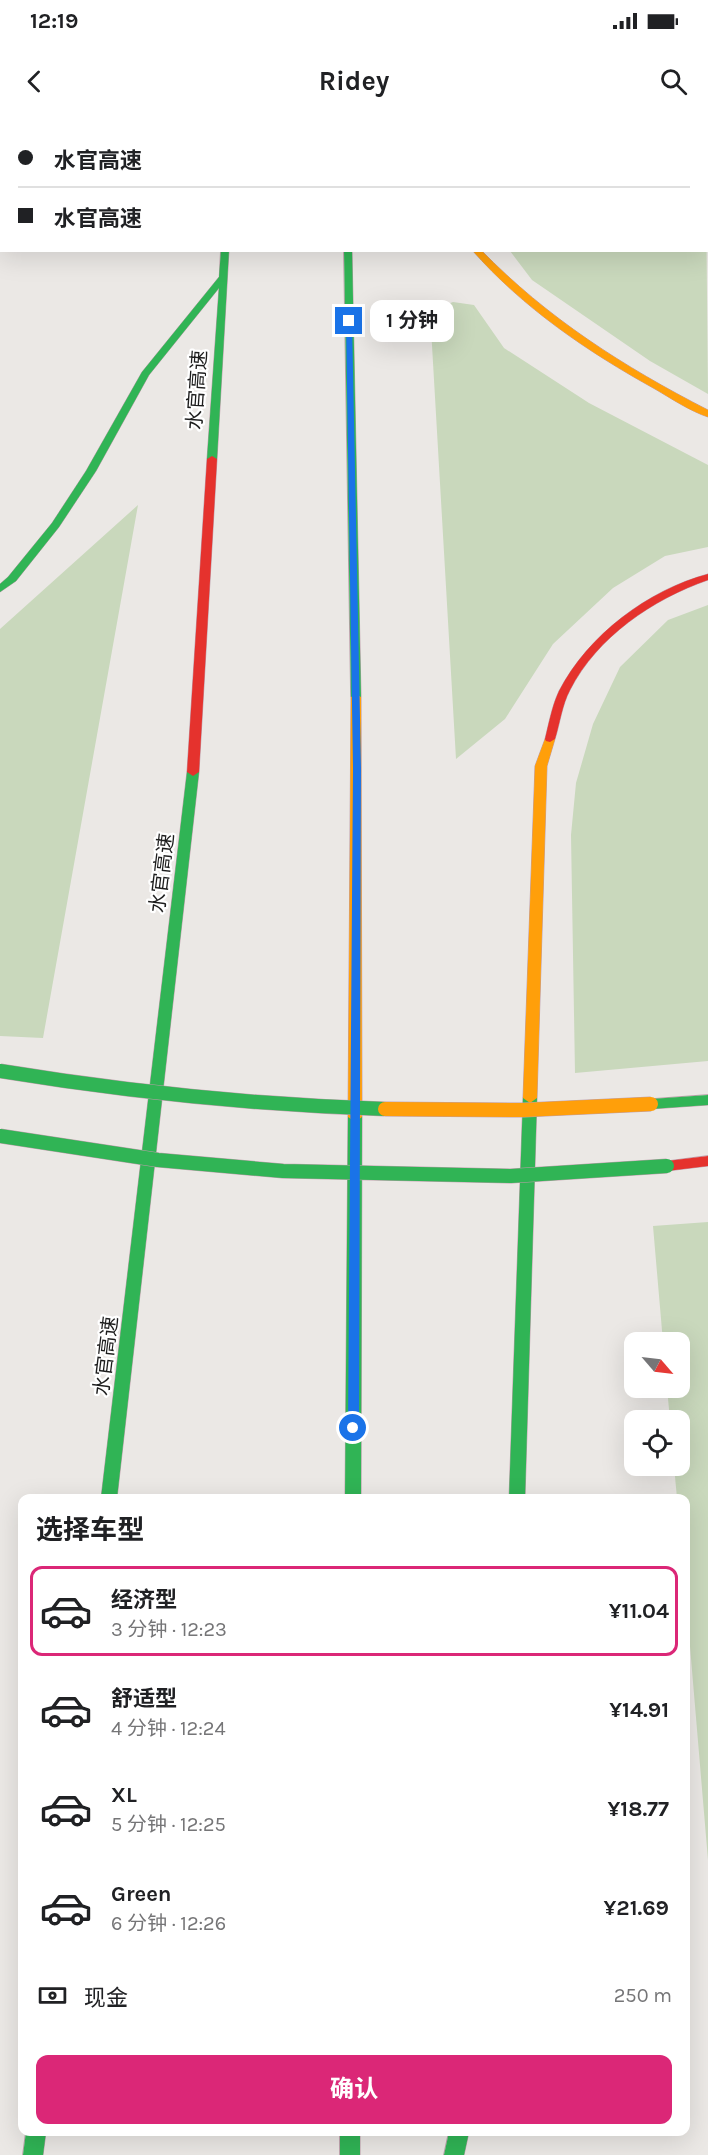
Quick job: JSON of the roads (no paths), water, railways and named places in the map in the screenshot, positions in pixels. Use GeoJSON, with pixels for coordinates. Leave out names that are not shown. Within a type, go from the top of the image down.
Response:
{"type":"FeatureCollection","features":[{"type":"Feature","properties":{"kind":"highway","name":"水官高速"},"geometry":{"type":"LineString","coordinates":[[109,1494],[193,771],[225,252]]}},
{"type":"Feature","properties":{"kind":"highway"},"geometry":{"type":"LineString","coordinates":[[348,252],[357,768],[353,1494]]}},
{"type":"Feature","properties":{"kind":"highway"},"geometry":{"type":"LineString","coordinates":[[478,252],[498,276],[533,306],[581,340],[625,369],[708,414]]}},
{"type":"Feature","properties":{"kind":"highway"},"geometry":{"type":"LineString","coordinates":[[0,589],[12,579],[56,525],[91,471],[145,374],[224,276]]}},
{"type":"Feature","properties":{"kind":"highway"},"geometry":{"type":"LineString","coordinates":[[517,1494],[540,765],[566,687],[600,643],[645,605],[687,584],[708,577]]}},
{"type":"Feature","properties":{"kind":"highway"},"geometry":{"type":"LineString","coordinates":[[0,1071],[178,1097],[395,1110],[509,1110],[708,1100]]}},
{"type":"Feature","properties":{"kind":"highway"},"geometry":{"type":"LineString","coordinates":[[0,1136],[158,1160],[283,1171],[511,1176],[667,1166],[708,1161]]}},
{"type":"Feature","properties":{"kind":"highway"},"geometry":{"type":"LineString","coordinates":[[33,2155],[35,2136]]}},
{"type":"Feature","properties":{"kind":"highway"},"geometry":{"type":"LineString","coordinates":[[350,2136],[350,2155]]}},
{"type":"Feature","properties":{"kind":"highway"},"geometry":{"type":"LineString","coordinates":[[453,2155],[458,2136]]}}]}
